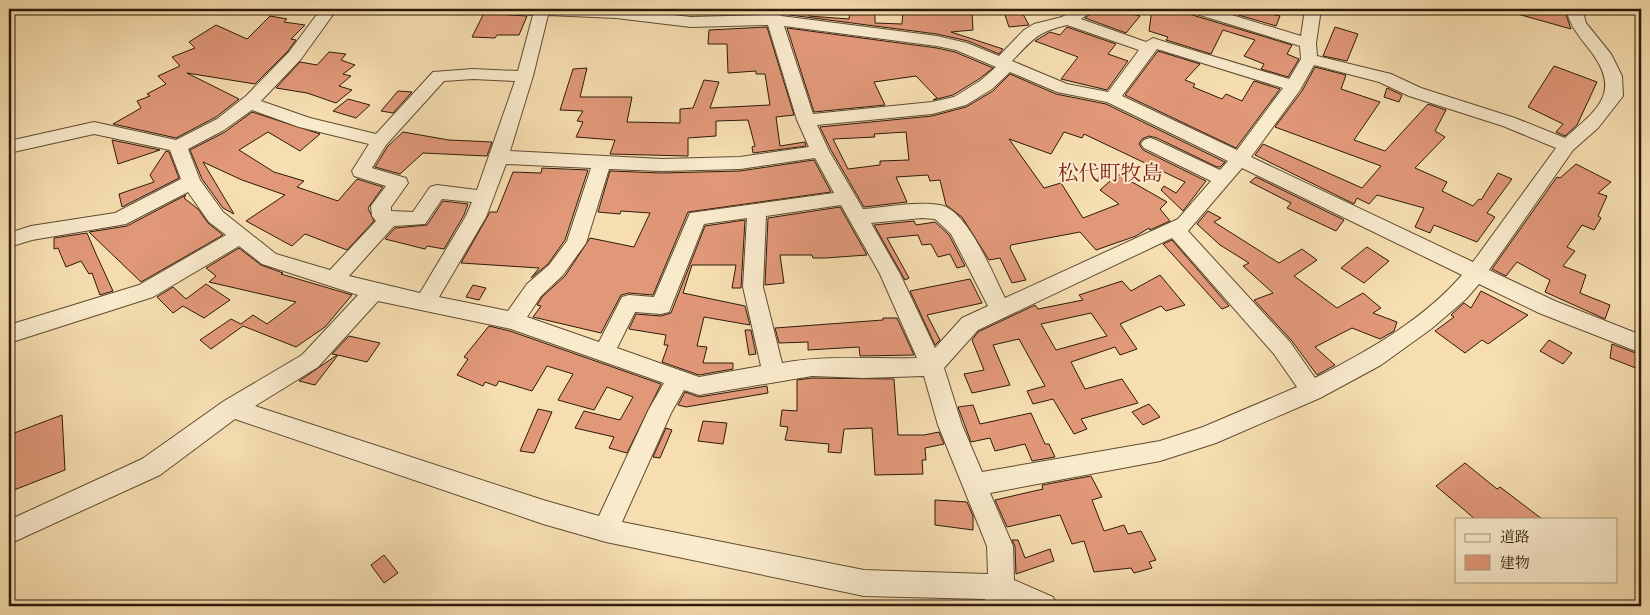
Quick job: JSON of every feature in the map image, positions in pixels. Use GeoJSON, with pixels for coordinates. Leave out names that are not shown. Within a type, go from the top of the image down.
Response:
{"type":"FeatureCollection","features":[{"type":"Feature","properties":{"kind":"street"},"geometry":{"type":"LineString","coordinates":[[9,146],[94,128],[178,146],[222,124],[248,102],[298,53],[328,9]]}},
{"type":"Feature","properties":{"kind":"street"},"geometry":{"type":"LineString","coordinates":[[503,9],[616,13],[691,22],[772,14],[961,46],[1063,88],[1112,98],[1547,307],[1641,344]]}},
{"type":"Feature","properties":{"kind":"street"},"geometry":{"type":"LineString","coordinates":[[806,120],[932,108],[960,101],[986,85],[1035,30],[1068,20],[1087,9]]}},
{"type":"Feature","properties":{"kind":"street"},"geometry":{"type":"LineString","coordinates":[[1196,9],[1385,78],[1415,92],[1509,122],[1567,146]]}},
{"type":"Feature","properties":{"kind":"street"},"geometry":{"type":"LineString","coordinates":[[178,146],[191,182],[216,217],[269,259],[374,292],[426,301],[513,321],[605,351],[699,386],[812,368],[863,369],[932,366],[970,324],[1185,224],[1240,158],[1294,86],[1309,51],[1313,9]]}},
{"type":"Feature","properties":{"kind":"street"},"geometry":{"type":"LineString","coordinates":[[973,485],[1160,451],[1208,436],[1312,390],[1380,354],[1430,317],[1459,293],[1477,272],[1567,146],[1592,124],[1614,96],[1614,76],[1605,58],[1578,24],[1574,9]]}},
{"type":"Feature","properties":{"kind":"street"},"geometry":{"type":"LineString","coordinates":[[426,301],[476,217],[484,197],[525,76],[542,10]]}},
{"type":"Feature","properties":{"kind":"street"},"geometry":{"type":"LineString","coordinates":[[772,14],[806,120],[820,151],[890,274],[932,366],[950,425],[973,485],[1000,546],[999,596]]}},
{"type":"Feature","properties":{"kind":"street"},"geometry":{"type":"LineString","coordinates":[[1068,20],[1148,48]]}},
{"type":"Feature","properties":{"kind":"street"},"geometry":{"type":"LineString","coordinates":[[1112,98],[1153,43],[1294,86]]}},
{"type":"Feature","properties":{"kind":"street"},"geometry":{"type":"LineString","coordinates":[[484,197],[437,192],[418,219],[390,218],[382,216],[381,206],[399,183],[361,171],[380,142],[406,114],[426,88],[439,76],[472,74],[525,76]]}},
{"type":"Feature","properties":{"kind":"street"},"geometry":{"type":"LineString","coordinates":[[248,102],[305,124],[380,142]]}},
{"type":"Feature","properties":{"kind":"street"},"geometry":{"type":"LineString","coordinates":[[1150,144],[1223,179]]}},
{"type":"Feature","properties":{"kind":"street"},"geometry":{"type":"LineString","coordinates":[[499,157],[662,165],[740,163],[820,151]]}},
{"type":"Feature","properties":{"kind":"street"},"geometry":{"type":"LineString","coordinates":[[513,321],[534,290],[556,270],[576,243],[602,162]]}},
{"type":"Feature","properties":{"kind":"street"},"geometry":{"type":"LineString","coordinates":[[9,240],[31,233],[119,219],[191,182]]}},
{"type":"Feature","properties":{"kind":"street"},"geometry":{"type":"LineString","coordinates":[[605,351],[629,302],[661,306],[697,218],[846,198]]}},
{"type":"Feature","properties":{"kind":"street"},"geometry":{"type":"LineString","coordinates":[[757,210],[754,287],[774,375]]}},
{"type":"Feature","properties":{"kind":"street"},"geometry":{"type":"LineString","coordinates":[[857,217],[922,211],[940,212],[959,230],[1001,310]]}},
{"type":"Feature","properties":{"kind":"street"},"geometry":{"type":"LineString","coordinates":[[333,280],[390,218]]}},
{"type":"Feature","properties":{"kind":"street"},"geometry":{"type":"LineString","coordinates":[[1175,229],[1282,348],[1312,390]]}},
{"type":"Feature","properties":{"kind":"street"},"geometry":{"type":"LineString","coordinates":[[9,334],[146,291],[240,236]]}},
{"type":"Feature","properties":{"kind":"street"},"geometry":{"type":"LineString","coordinates":[[9,532],[152,467],[232,408],[310,361],[374,292]]}},
{"type":"Feature","properties":{"kind":"street"},"geometry":{"type":"LineString","coordinates":[[606,530],[661,409],[679,378]]}},
{"type":"Feature","properties":{"kind":"street"},"geometry":{"type":"LineString","coordinates":[[232,408],[543,512],[606,530],[864,583],[999,596],[1039,605]]}},
{"type":"Feature","properties":{"kind":"building"},"geometry":{"type":"Polygon","coordinates":[[[781,9],[810,9],[809,16],[849,19],[850,9],[875,9],[875,23],[902,24],[903,9],[933,9],[933,12],[972,13],[973,30],[951,32],[1003,49],[999,54],[968,41],[937,34],[782,14],[781,9]]]}},
{"type":"Feature","properties":{"kind":"building"},"geometry":{"type":"Polygon","coordinates":[[[1003,9],[1020,9],[1029,25],[1009,27],[1003,9]]]}},
{"type":"Feature","properties":{"kind":"building"},"geometry":{"type":"Polygon","coordinates":[[[1097,9],[1111,9],[1140,16],[1126,33],[1085,18],[1097,9]]]}},
{"type":"Feature","properties":{"kind":"building"},"geometry":{"type":"Polygon","coordinates":[[[1152,9],[1186,9],[1189,14],[1292,45],[1287,54],[1299,59],[1288,77],[1261,69],[1264,64],[1244,56],[1255,40],[1223,30],[1211,54],[1166,40],[1168,37],[1149,31],[1152,9]]]}},
{"type":"Feature","properties":{"kind":"building"},"geometry":{"type":"Polygon","coordinates":[[[1218,9],[1273,9],[1271,14],[1280,16],[1276,26],[1218,9]]]}},
{"type":"Feature","properties":{"kind":"building"},"geometry":{"type":"Polygon","coordinates":[[[1515,9],[1564,9],[1571,29],[1514,13],[1515,9]]]}},
{"type":"Feature","properties":{"kind":"building"},"geometry":{"type":"Polygon","coordinates":[[[485,11],[494,11],[497,14],[527,16],[519,35],[497,35],[495,38],[472,37],[485,11]]]}},
{"type":"Feature","properties":{"kind":"building"},"geometry":{"type":"Polygon","coordinates":[[[270,16],[287,19],[284,22],[305,25],[291,39],[296,40],[288,51],[255,84],[187,73],[239,99],[216,117],[176,138],[113,124],[141,108],[137,101],[150,96],[147,94],[166,84],[158,76],[180,66],[172,57],[195,48],[189,42],[216,25],[247,39],[270,16]]]}},
{"type":"Feature","properties":{"kind":"building"},"geometry":{"type":"Polygon","coordinates":[[[767,27],[794,115],[776,117],[780,146],[805,142],[806,146],[753,153],[752,147],[755,146],[748,120],[716,121],[716,136],[688,138],[688,156],[610,154],[615,140],[576,137],[583,122],[577,121],[583,111],[560,110],[573,69],[587,68],[580,97],[632,97],[627,122],[680,123],[680,109],[693,108],[704,80],[719,82],[710,108],[770,105],[765,74],[756,74],[756,71],[728,73],[727,44],[708,44],[709,30],[767,27]]]}},
{"type":"Feature","properties":{"kind":"building"},"geometry":{"type":"Polygon","coordinates":[[[1067,27],[1116,44],[1108,54],[1128,61],[1107,90],[1061,79],[1078,57],[1035,41],[1050,32],[1060,35],[1067,27]]]}},
{"type":"Feature","properties":{"kind":"building"},"geometry":{"type":"Polygon","coordinates":[[[1335,27],[1358,34],[1347,61],[1323,56],[1335,27]]]}},
{"type":"Feature","properties":{"kind":"building"},"geometry":{"type":"Polygon","coordinates":[[[787,28],[937,48],[955,52],[993,68],[953,95],[933,100],[937,98],[916,76],[874,82],[885,105],[814,112],[787,28]]]}},
{"type":"Feature","properties":{"kind":"building"},"geometry":{"type":"Polygon","coordinates":[[[1158,51],[1200,64],[1185,80],[1195,84],[1193,87],[1222,99],[1226,94],[1242,101],[1254,81],[1280,89],[1236,148],[1125,95],[1158,51]]]}},
{"type":"Feature","properties":{"kind":"building"},"geometry":{"type":"Polygon","coordinates":[[[329,52],[346,54],[341,60],[355,65],[343,74],[351,76],[339,86],[352,90],[336,103],[307,93],[276,88],[300,62],[317,65],[329,52]]]}},
{"type":"Feature","properties":{"kind":"building"},"geometry":{"type":"Polygon","coordinates":[[[1554,66],[1597,82],[1577,125],[1565,136],[1556,132],[1563,124],[1528,107],[1554,66]]]}},
{"type":"Feature","properties":{"kind":"building"},"geometry":{"type":"Polygon","coordinates":[[[1315,67],[1346,75],[1341,89],[1380,102],[1354,140],[1385,151],[1428,104],[1446,110],[1435,131],[1445,137],[1415,168],[1447,182],[1442,191],[1473,206],[1479,199],[1481,200],[1498,173],[1512,179],[1487,213],[1495,217],[1477,242],[1434,225],[1430,233],[1415,227],[1424,208],[1377,195],[1369,204],[1357,198],[1354,204],[1255,155],[1263,144],[1362,188],[1381,166],[1275,127],[1302,91],[1315,67]]]}},
{"type":"Feature","properties":{"kind":"building"},"geometry":{"type":"Polygon","coordinates":[[[1010,74],[1056,94],[1106,104],[1225,162],[1220,167],[1217,167],[1157,138],[1149,136],[1142,139],[1139,144],[1143,150],[1206,181],[1183,211],[1161,190],[1164,186],[1176,193],[1185,182],[1084,134],[1082,138],[1064,132],[1051,154],[1009,139],[1044,188],[1061,183],[1083,218],[1119,204],[1100,190],[1118,174],[1167,202],[1160,209],[1170,221],[1150,230],[1149,228],[1136,236],[1096,250],[1080,232],[1011,245],[1010,248],[1026,280],[1012,283],[1000,258],[989,260],[962,217],[946,205],[940,180],[930,181],[928,175],[896,177],[907,202],[864,207],[820,127],[932,116],[966,107],[993,91],[1010,74]],[[906,132],[874,134],[875,137],[833,139],[848,169],[880,165],[880,161],[909,160],[906,132]]]}},
{"type":"Feature","properties":{"kind":"building"},"geometry":{"type":"Polygon","coordinates":[[[1387,88],[1402,95],[1399,102],[1384,97],[1387,88]]]}},
{"type":"Feature","properties":{"kind":"building"},"geometry":{"type":"Polygon","coordinates":[[[398,91],[412,92],[393,113],[381,111],[398,91]]]}},
{"type":"Feature","properties":{"kind":"building"},"geometry":{"type":"Polygon","coordinates":[[[348,99],[370,105],[356,118],[333,111],[348,99]]]}},
{"type":"Feature","properties":{"kind":"building"},"geometry":{"type":"Polygon","coordinates":[[[252,112],[320,134],[300,151],[268,132],[239,150],[274,172],[304,181],[297,187],[338,201],[357,179],[383,187],[368,208],[374,221],[347,250],[305,234],[292,246],[246,221],[285,195],[242,180],[203,162],[234,214],[223,208],[202,179],[190,150],[225,132],[252,112]]]}},
{"type":"Feature","properties":{"kind":"building"},"geometry":{"type":"Polygon","coordinates":[[[403,132],[449,140],[492,142],[487,156],[423,153],[400,174],[375,167],[388,146],[403,132]]]}},
{"type":"Feature","properties":{"kind":"building"},"geometry":{"type":"Polygon","coordinates":[[[112,140],[160,150],[118,164],[112,140]]]}},
{"type":"Feature","properties":{"kind":"building"},"geometry":{"type":"Polygon","coordinates":[[[166,151],[169,152],[179,178],[122,207],[119,194],[154,182],[150,175],[166,151]]]}},
{"type":"Feature","properties":{"kind":"building"},"geometry":{"type":"Polygon","coordinates":[[[814,160],[831,192],[688,212],[653,295],[629,293],[621,295],[601,333],[533,317],[541,306],[537,305],[542,297],[565,276],[590,238],[634,247],[650,213],[621,211],[620,214],[598,212],[610,171],[662,173],[740,171],[814,160]]]}},
{"type":"Feature","properties":{"kind":"building"},"geometry":{"type":"Polygon","coordinates":[[[1576,164],[1611,182],[1598,193],[1607,196],[1598,216],[1601,218],[1594,230],[1582,225],[1567,247],[1575,251],[1563,266],[1586,275],[1580,293],[1610,305],[1605,319],[1545,292],[1550,280],[1517,262],[1506,276],[1492,269],[1557,177],[1560,178],[1576,164]]]}},
{"type":"Feature","properties":{"kind":"building"},"geometry":{"type":"Polygon","coordinates":[[[542,168],[588,170],[565,240],[548,264],[531,278],[539,268],[461,263],[490,212],[497,212],[513,172],[541,173],[542,168]]]}},
{"type":"Feature","properties":{"kind":"building"},"geometry":{"type":"Polygon","coordinates":[[[1256,177],[1344,220],[1336,231],[1287,208],[1291,203],[1250,182],[1256,177]]]}},
{"type":"Feature","properties":{"kind":"building"},"geometry":{"type":"Polygon","coordinates":[[[186,195],[184,198],[198,209],[208,223],[223,235],[141,282],[89,232],[127,226],[186,195]]]}},
{"type":"Feature","properties":{"kind":"building"},"geometry":{"type":"Polygon","coordinates":[[[443,201],[468,204],[464,215],[444,249],[427,246],[425,249],[385,239],[395,228],[427,225],[443,201]]]}},
{"type":"Feature","properties":{"kind":"building"},"geometry":{"type":"Polygon","coordinates":[[[840,207],[867,255],[813,258],[812,255],[780,255],[784,283],[765,285],[768,218],[840,207]]]}},
{"type":"Feature","properties":{"kind":"building"},"geometry":{"type":"Polygon","coordinates":[[[1208,211],[1221,218],[1214,222],[1279,263],[1302,249],[1317,260],[1294,276],[1337,308],[1363,293],[1381,308],[1373,313],[1397,322],[1394,331],[1380,339],[1352,328],[1315,347],[1335,365],[1317,375],[1292,341],[1254,300],[1273,293],[1243,266],[1249,263],[1220,245],[1197,224],[1208,211]]]}},
{"type":"Feature","properties":{"kind":"building"},"geometry":{"type":"Polygon","coordinates":[[[745,220],[741,288],[732,288],[736,265],[692,265],[683,293],[745,306],[750,325],[704,317],[697,346],[707,347],[703,363],[733,363],[733,369],[699,375],[662,362],[668,345],[664,345],[666,335],[629,329],[636,314],[661,316],[671,313],[705,226],[745,220]]]}},
{"type":"Feature","properties":{"kind":"building"},"geometry":{"type":"Polygon","coordinates":[[[914,221],[916,225],[935,222],[949,235],[965,266],[957,268],[950,254],[938,257],[931,244],[922,245],[918,235],[887,238],[909,278],[905,280],[874,225],[914,221]]]}},
{"type":"Feature","properties":{"kind":"building"},"geometry":{"type":"Polygon","coordinates":[[[87,233],[113,291],[100,295],[92,273],[89,274],[81,261],[66,267],[58,248],[54,249],[54,238],[87,233]]]}},
{"type":"Feature","properties":{"kind":"building"},"geometry":{"type":"Polygon","coordinates":[[[1172,240],[1229,306],[1222,309],[1163,244],[1172,240]]]}},
{"type":"Feature","properties":{"kind":"building"},"geometry":{"type":"Polygon","coordinates":[[[1367,247],[1389,261],[1364,283],[1341,268],[1367,247]]]}},
{"type":"Feature","properties":{"kind":"building"},"geometry":{"type":"Polygon","coordinates":[[[239,248],[261,265],[283,273],[281,274],[352,295],[325,327],[296,347],[243,326],[211,349],[200,340],[231,319],[241,324],[253,315],[267,324],[296,302],[209,282],[216,276],[206,268],[239,248]]]}},
{"type":"Feature","properties":{"kind":"building"},"geometry":{"type":"Polygon","coordinates":[[[1160,275],[1185,305],[1166,311],[1161,306],[1120,324],[1137,349],[1120,355],[1115,347],[1071,362],[1085,389],[1122,379],[1138,403],[1081,419],[1087,429],[1074,434],[1053,399],[1033,404],[1027,391],[1045,386],[1019,339],[993,345],[1010,385],[972,393],[964,374],[984,370],[972,340],[978,332],[1035,305],[1038,309],[1083,300],[1079,295],[1122,281],[1131,291],[1160,275]],[[1091,313],[1041,324],[1056,350],[1107,336],[1091,313]]]}},
{"type":"Feature","properties":{"kind":"building"},"geometry":{"type":"Polygon","coordinates":[[[970,279],[982,303],[927,315],[940,340],[935,345],[910,291],[970,279]]]}},
{"type":"Feature","properties":{"kind":"building"},"geometry":{"type":"Polygon","coordinates":[[[206,284],[230,300],[204,318],[183,306],[173,313],[157,297],[173,287],[186,299],[206,284]]]}},
{"type":"Feature","properties":{"kind":"building"},"geometry":{"type":"Polygon","coordinates":[[[473,285],[486,288],[479,300],[466,297],[473,285]]]}},
{"type":"Feature","properties":{"kind":"building"},"geometry":{"type":"Polygon","coordinates":[[[1481,291],[1528,315],[1488,344],[1482,340],[1465,353],[1435,331],[1454,317],[1451,315],[1464,303],[1471,308],[1481,291]]]}},
{"type":"Feature","properties":{"kind":"building"},"geometry":{"type":"Polygon","coordinates":[[[883,318],[897,318],[914,355],[860,356],[859,347],[808,350],[808,342],[779,343],[775,328],[883,320],[883,318]]]}},
{"type":"Feature","properties":{"kind":"building"},"geometry":{"type":"Polygon","coordinates":[[[489,326],[510,331],[661,384],[627,453],[609,448],[614,437],[575,428],[584,411],[620,420],[633,397],[607,387],[594,410],[558,400],[573,374],[547,366],[532,391],[499,381],[496,386],[485,382],[483,386],[457,375],[468,359],[464,357],[489,326]]]}},
{"type":"Feature","properties":{"kind":"building"},"geometry":{"type":"Polygon","coordinates":[[[745,330],[751,330],[756,354],[749,355],[745,330]]]}},
{"type":"Feature","properties":{"kind":"building"},"geometry":{"type":"Polygon","coordinates":[[[349,336],[380,343],[367,362],[338,355],[315,385],[299,381],[337,355],[332,354],[349,336]]]}},
{"type":"Feature","properties":{"kind":"building"},"geometry":{"type":"Polygon","coordinates":[[[1549,340],[1572,353],[1563,364],[1540,351],[1549,340]]]}},
{"type":"Feature","properties":{"kind":"building"},"geometry":{"type":"Polygon","coordinates":[[[1612,344],[1641,355],[1641,370],[1610,358],[1612,344]]]}},
{"type":"Feature","properties":{"kind":"building"},"geometry":{"type":"Polygon","coordinates":[[[812,378],[894,379],[898,435],[924,435],[939,432],[944,444],[925,448],[926,460],[922,460],[923,474],[875,475],[872,428],[844,429],[841,453],[828,452],[829,444],[785,440],[788,427],[780,426],[782,410],[797,411],[797,380],[812,378]]]}},
{"type":"Feature","properties":{"kind":"building"},"geometry":{"type":"Polygon","coordinates":[[[767,386],[768,393],[686,407],[678,405],[685,392],[699,397],[767,386]]]}},
{"type":"Feature","properties":{"kind":"building"},"geometry":{"type":"Polygon","coordinates":[[[1149,404],[1160,417],[1143,425],[1132,412],[1149,404]]]}},
{"type":"Feature","properties":{"kind":"building"},"geometry":{"type":"Polygon","coordinates":[[[973,405],[980,424],[1031,413],[1045,444],[1049,444],[1055,457],[1032,461],[1025,444],[995,451],[990,438],[971,442],[958,407],[973,405]]]}},
{"type":"Feature","properties":{"kind":"building"},"geometry":{"type":"Polygon","coordinates":[[[538,409],[552,412],[534,453],[520,451],[538,409]]]}},
{"type":"Feature","properties":{"kind":"building"},"geometry":{"type":"Polygon","coordinates":[[[62,415],[65,470],[9,492],[9,435],[62,415]]]}},
{"type":"Feature","properties":{"kind":"building"},"geometry":{"type":"Polygon","coordinates":[[[703,421],[727,423],[723,444],[698,441],[703,421]]]}},
{"type":"Feature","properties":{"kind":"building"},"geometry":{"type":"Polygon","coordinates":[[[666,428],[672,430],[660,458],[653,457],[666,428]]]}},
{"type":"Feature","properties":{"kind":"building"},"geometry":{"type":"Polygon","coordinates":[[[1465,463],[1497,489],[1500,487],[1541,518],[1474,518],[1436,486],[1465,463]]]}},
{"type":"Feature","properties":{"kind":"building"},"geometry":{"type":"Polygon","coordinates":[[[1091,476],[1102,497],[1092,500],[1104,531],[1124,525],[1128,534],[1141,531],[1156,560],[1149,562],[1152,568],[1134,573],[1131,568],[1094,572],[1084,541],[1072,544],[1060,515],[1007,527],[995,500],[1043,489],[1042,485],[1091,476]]]}},
{"type":"Feature","properties":{"kind":"building"},"geometry":{"type":"Polygon","coordinates":[[[935,500],[967,502],[973,516],[973,530],[935,525],[935,500]]]}},
{"type":"Feature","properties":{"kind":"building"},"geometry":{"type":"Polygon","coordinates":[[[1012,540],[1018,540],[1025,558],[1050,549],[1054,561],[1016,574],[1015,546],[1012,540]]]}},
{"type":"Feature","properties":{"kind":"building"},"geometry":{"type":"Polygon","coordinates":[[[384,555],[398,573],[384,583],[371,565],[384,555]]]}},
{"type":"Feature","properties":{"kind":"district","name":"松代町牧島"},"geometry":{"type":"Point","coordinates":[1110,174]}}]}
